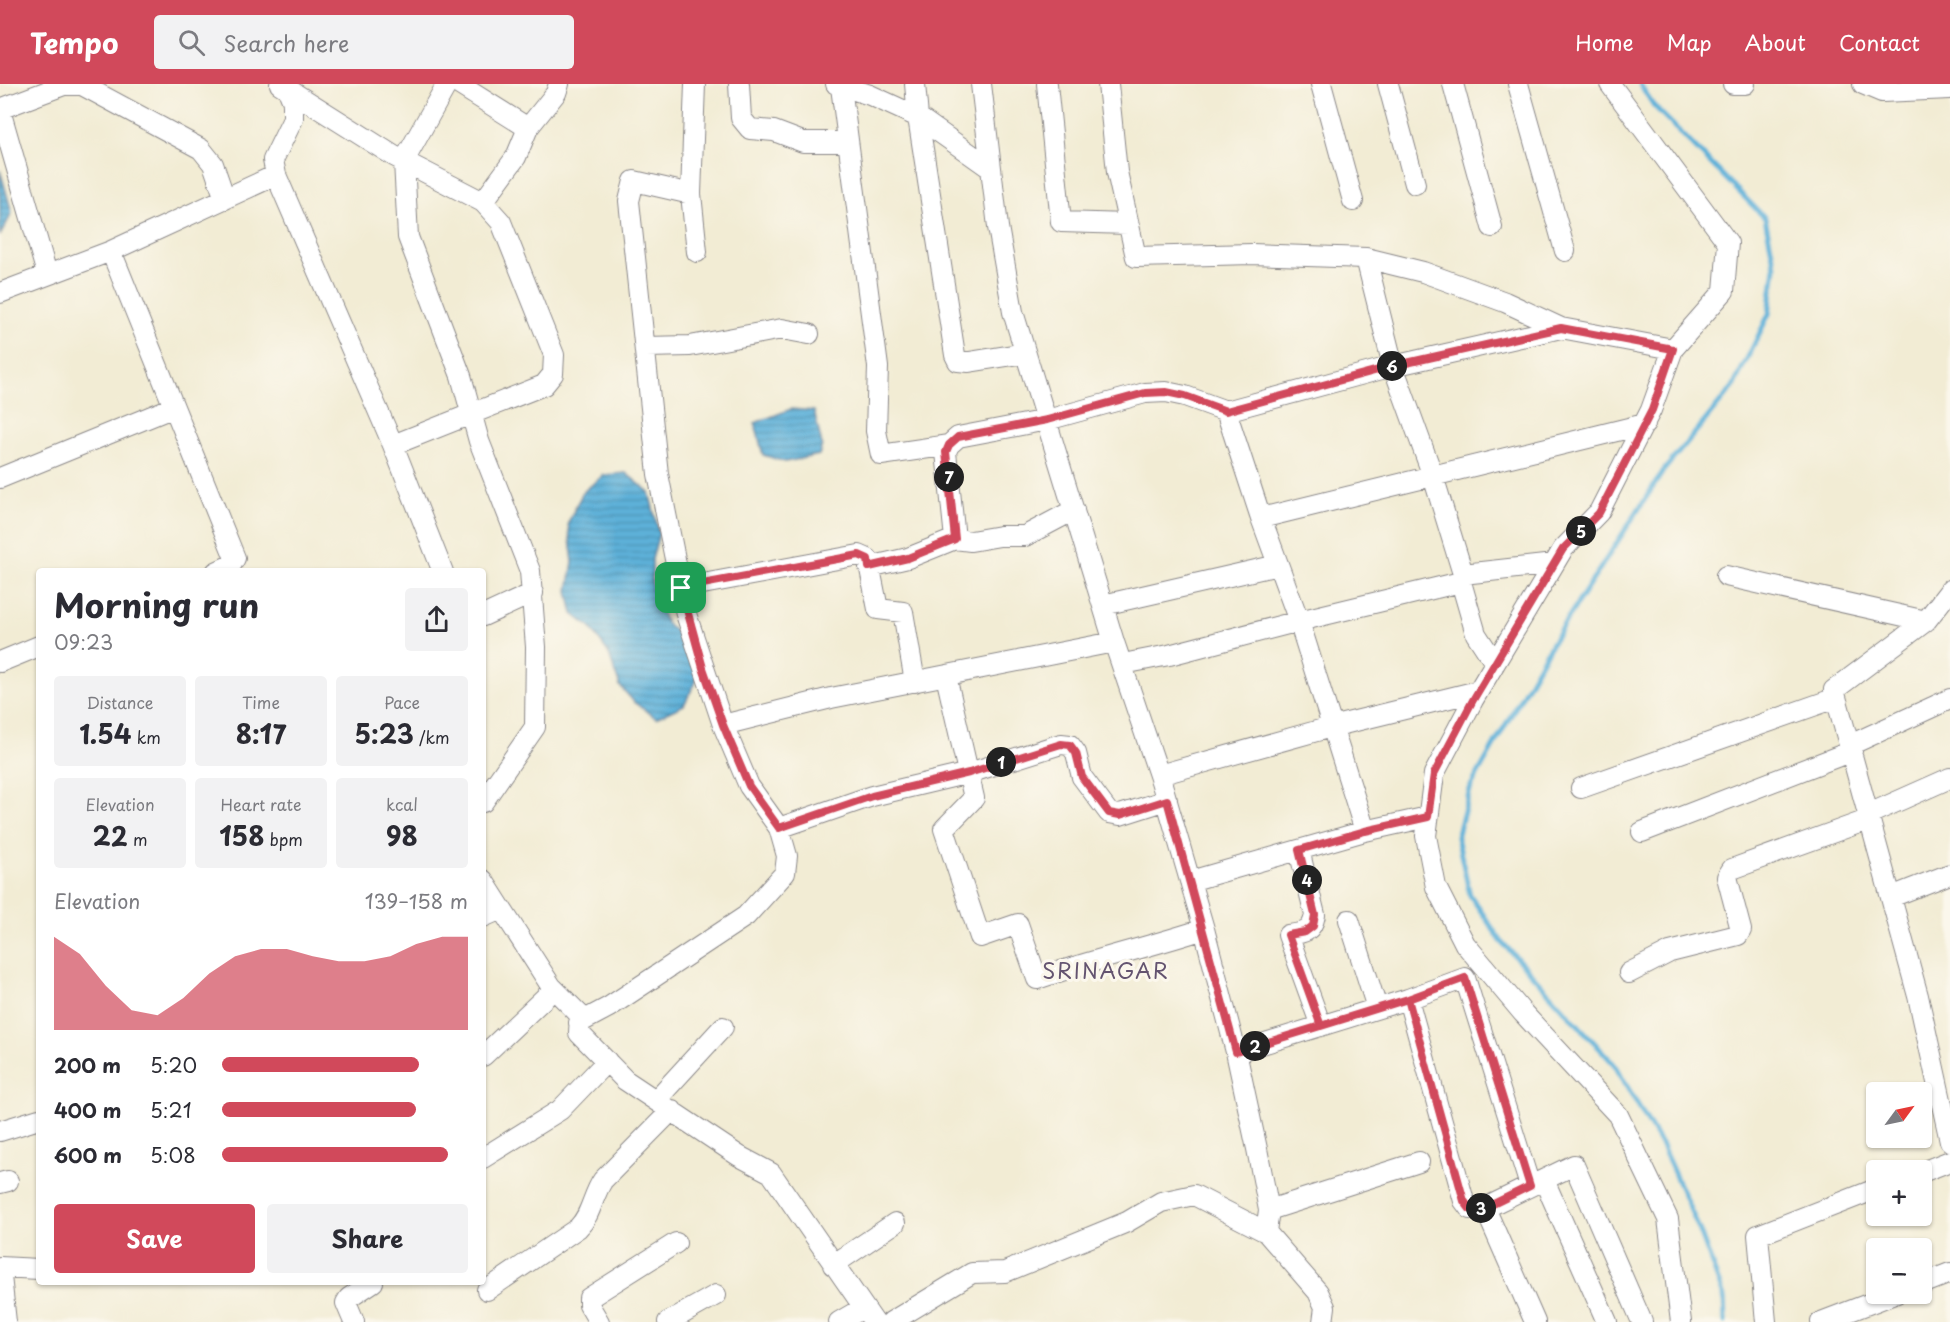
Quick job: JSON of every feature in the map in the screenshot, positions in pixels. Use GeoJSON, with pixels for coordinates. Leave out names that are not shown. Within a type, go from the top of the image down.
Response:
{"type":"FeatureCollection","features":[{"type":"Feature","properties":{"kind":"street"},"geometry":{"type":"LineString","coordinates":[[447,84],[404,161],[408,237],[461,376],[470,416],[530,571],[533,593],[537,678],[532,732],[486,798]]}},
{"type":"Feature","properties":{"kind":"street"},"geometry":{"type":"LineString","coordinates":[[458,84],[528,128]]}},
{"type":"Feature","properties":{"kind":"street"},"geometry":{"type":"LineString","coordinates":[[483,201],[516,157],[528,128],[556,93],[559,84]]}},
{"type":"Feature","properties":{"kind":"street"},"geometry":{"type":"LineString","coordinates":[[695,84],[691,194],[697,252]]}},
{"type":"Feature","properties":{"kind":"street"},"geometry":{"type":"LineString","coordinates":[[738,84],[741,118],[750,129],[774,131],[803,142],[848,142]]}},
{"type":"Feature","properties":{"kind":"street"},"geometry":{"type":"LineString","coordinates":[[915,84],[918,117],[955,355],[958,361],[969,362],[1025,353]]}},
{"type":"Feature","properties":{"kind":"street"},"geometry":{"type":"LineString","coordinates":[[981,84],[990,168],[1013,312],[1114,642],[1167,800],[1204,929],[1236,1052],[1269,1210],[1266,1232]]}},
{"type":"Feature","properties":{"kind":"street"},"geometry":{"type":"LineString","coordinates":[[1047,84],[1061,222],[1128,224]]}},
{"type":"Feature","properties":{"kind":"street"},"geometry":{"type":"LineString","coordinates":[[1108,84],[1117,172],[1136,257],[1252,254],[1366,258],[1423,272],[1505,302],[1561,328],[1673,349]]}},
{"type":"Feature","properties":{"kind":"street"},"geometry":{"type":"LineString","coordinates":[[1321,84],[1353,201]]}},
{"type":"Feature","properties":{"kind":"street"},"geometry":{"type":"LineString","coordinates":[[1388,84],[1415,183]]}},
{"type":"Feature","properties":{"kind":"street"},"geometry":{"type":"LineString","coordinates":[[1453,84],[1492,227]]}},
{"type":"Feature","properties":{"kind":"street"},"geometry":{"type":"LineString","coordinates":[[1518,84],[1565,251]]}},
{"type":"Feature","properties":{"kind":"street"},"geometry":{"type":"LineString","coordinates":[[1610,84],[1728,243],[1724,291],[1673,349],[1645,424],[1599,513],[1563,549],[1478,691],[1434,774],[1426,836],[1436,887],[1465,944],[1523,1013],[1618,1115],[1668,1219],[1682,1322]]}},
{"type":"Feature","properties":{"kind":"street"},"geometry":{"type":"LineString","coordinates":[[1733,84],[1745,84]]}},
{"type":"Feature","properties":{"kind":"street"},"geometry":{"type":"LineString","coordinates":[[1863,84],[1881,92],[1927,87],[1950,89]]}},
{"type":"Feature","properties":{"kind":"street"},"geometry":{"type":"LineString","coordinates":[[47,274],[0,110],[64,86],[82,85],[201,149],[213,164],[225,199]]}},
{"type":"Feature","properties":{"kind":"street"},"geometry":{"type":"LineString","coordinates":[[949,445],[881,455],[876,431],[878,367],[839,85],[870,95],[918,117],[990,168]]}},
{"type":"Feature","properties":{"kind":"street"},"geometry":{"type":"LineString","coordinates":[[284,87],[404,161],[483,201],[501,222],[554,355],[553,374],[544,385],[393,445]]}},
{"type":"Feature","properties":{"kind":"street"},"geometry":{"type":"LineString","coordinates":[[284,87],[293,102],[293,119],[273,160],[276,175],[393,445],[440,568]]}},
{"type":"Feature","properties":{"kind":"street"},"geometry":{"type":"LineString","coordinates":[[0,293],[111,251],[276,175]]}},
{"type":"Feature","properties":{"kind":"street"},"geometry":{"type":"LineString","coordinates":[[579,1023],[658,975],[746,916],[785,873],[787,865],[779,828],[749,786],[723,725],[699,657],[681,588],[658,474],[646,347],[628,201],[634,182],[691,194]]}},
{"type":"Feature","properties":{"kind":"street"},"geometry":{"type":"LineString","coordinates":[[111,251],[236,558],[231,565],[225,568]]}},
{"type":"Feature","properties":{"kind":"street"},"geometry":{"type":"LineString","coordinates":[[1366,258],[1393,366],[1433,476],[1476,634],[1495,663]]}},
{"type":"Feature","properties":{"kind":"street"},"geometry":{"type":"LineString","coordinates":[[955,539],[946,452],[949,445],[958,437],[1047,420],[1156,393],[1185,396],[1226,411],[1393,366],[1561,328]]}},
{"type":"Feature","properties":{"kind":"street"},"geometry":{"type":"LineString","coordinates":[[646,347],[690,346],[782,329],[809,334]]}},
{"type":"Feature","properties":{"kind":"street"},"geometry":{"type":"LineString","coordinates":[[0,478],[174,407]]}},
{"type":"Feature","properties":{"kind":"street"},"geometry":{"type":"LineString","coordinates":[[1226,411],[1261,518],[1299,621],[1365,831]]}},
{"type":"Feature","properties":{"kind":"street"},"geometry":{"type":"LineString","coordinates":[[1261,518],[1645,424]]}},
{"type":"Feature","properties":{"kind":"street"},"geometry":{"type":"LineString","coordinates":[[869,567],[908,558],[955,539],[971,541],[1000,536],[1025,536],[1074,510]]}},
{"type":"Feature","properties":{"kind":"street"},"geometry":{"type":"LineString","coordinates":[[681,588],[859,555],[868,559],[878,609],[903,612],[915,682]]}},
{"type":"Feature","properties":{"kind":"street"},"geometry":{"type":"LineString","coordinates":[[1123,664],[1169,655],[1462,578],[1554,564]]}},
{"type":"Feature","properties":{"kind":"street"},"geometry":{"type":"LineString","coordinates":[[1103,605],[1278,565]]}},
{"type":"Feature","properties":{"kind":"street"},"geometry":{"type":"LineString","coordinates":[[1726,576],[1926,621]]}},
{"type":"Feature","properties":{"kind":"street"},"geometry":{"type":"LineString","coordinates":[[1949,1128],[1918,996],[1834,690],[1883,656],[1926,621],[1950,590]]}},
{"type":"Feature","properties":{"kind":"street"},"geometry":{"type":"LineString","coordinates":[[486,614],[533,593]]}},
{"type":"Feature","properties":{"kind":"street"},"geometry":{"type":"LineString","coordinates":[[723,725],[915,682],[1114,642]]}},
{"type":"Feature","properties":{"kind":"street"},"geometry":{"type":"LineString","coordinates":[[0,662],[36,647]]}},
{"type":"Feature","properties":{"kind":"street"},"geometry":{"type":"LineString","coordinates":[[946,676],[974,798],[944,829],[980,937],[1018,924],[1037,979],[1083,963],[1146,948],[1204,929]]}},
{"type":"Feature","properties":{"kind":"street"},"geometry":{"type":"LineString","coordinates":[[1159,775],[1331,727],[1478,691]]}},
{"type":"Feature","properties":{"kind":"street"},"geometry":{"type":"LineString","coordinates":[[1581,788],[1836,698]]}},
{"type":"Feature","properties":{"kind":"street"},"geometry":{"type":"LineString","coordinates":[[1642,832],[1851,748],[1950,699]]}},
{"type":"Feature","properties":{"kind":"street"},"geometry":{"type":"LineString","coordinates":[[779,828],[872,796],[969,773],[1061,744],[1070,745],[1076,753],[1082,777],[1109,813],[1120,815],[1167,800]]}},
{"type":"Feature","properties":{"kind":"street"},"geometry":{"type":"LineString","coordinates":[[1629,973],[1670,952],[1738,934],[1741,930],[1727,877],[1732,869],[1869,816],[1950,778]]}},
{"type":"Feature","properties":{"kind":"street"},"geometry":{"type":"LineString","coordinates":[[1190,881],[1365,831],[1428,817]]}},
{"type":"Feature","properties":{"kind":"street"},"geometry":{"type":"LineString","coordinates":[[1299,850],[1315,915],[1313,926],[1305,932],[1288,935],[1321,1026]]}},
{"type":"Feature","properties":{"kind":"street"},"geometry":{"type":"LineString","coordinates":[[1891,897],[1950,874]]}},
{"type":"Feature","properties":{"kind":"street"},"geometry":{"type":"LineString","coordinates":[[486,885],[554,989],[580,1016],[579,1033],[625,1080],[739,1156],[771,1173],[868,1315],[839,1322]]}},
{"type":"Feature","properties":{"kind":"street"},"geometry":{"type":"LineString","coordinates":[[486,916],[501,909]]}},
{"type":"Feature","properties":{"kind":"street"},"geometry":{"type":"LineString","coordinates":[[1349,920],[1377,1008]]}},
{"type":"Feature","properties":{"kind":"street"},"geometry":{"type":"LineString","coordinates":[[1236,1052],[1408,999],[1465,978],[1537,1183],[1606,1322]]}},
{"type":"Feature","properties":{"kind":"street"},"geometry":{"type":"LineString","coordinates":[[486,1053],[554,989]]}},
{"type":"Feature","properties":{"kind":"street"},"geometry":{"type":"LineString","coordinates":[[1408,999],[1464,1201],[1470,1209],[1485,1208],[1574,1165],[1642,1322]]}},
{"type":"Feature","properties":{"kind":"street"},"geometry":{"type":"LineString","coordinates":[[487,1290],[586,1221],[595,1191],[723,1027]]}},
{"type":"Feature","properties":{"kind":"street"},"geometry":{"type":"LineString","coordinates":[[486,1156],[560,1110],[607,1061]]}},
{"type":"Feature","properties":{"kind":"street"},"geometry":{"type":"LineString","coordinates":[[0,1131],[36,1120]]}},
{"type":"Feature","properties":{"kind":"street"},"geometry":{"type":"LineString","coordinates":[[1932,1168],[1950,1161]]}},
{"type":"Feature","properties":{"kind":"street"},"geometry":{"type":"LineString","coordinates":[[1269,1210],[1419,1162]]}},
{"type":"Feature","properties":{"kind":"street"},"geometry":{"type":"LineString","coordinates":[[1766,1322],[1758,1235],[1866,1193]]}},
{"type":"Feature","properties":{"kind":"street"},"geometry":{"type":"LineString","coordinates":[[891,1322],[972,1273],[1005,1272],[1127,1222],[1158,1203],[1194,1195],[1266,1232],[1318,1292],[1325,1307],[1323,1322]]}},
{"type":"Feature","properties":{"kind":"street"},"geometry":{"type":"LineString","coordinates":[[1485,1208],[1535,1322]]}},
{"type":"Feature","properties":{"kind":"street"},"geometry":{"type":"LineString","coordinates":[[833,1266],[895,1223]]}},
{"type":"Feature","properties":{"kind":"street"},"geometry":{"type":"LineString","coordinates":[[599,1322],[589,1305],[589,1298],[676,1242]]}},
{"type":"Feature","properties":{"kind":"street"},"geometry":{"type":"LineString","coordinates":[[6,1322],[0,1267],[36,1269]]}},
{"type":"Feature","properties":{"kind":"street"},"geometry":{"type":"LineString","coordinates":[[1932,1280],[1950,1273]]}},
{"type":"Feature","properties":{"kind":"street"},"geometry":{"type":"LineString","coordinates":[[354,1322],[346,1303],[349,1298],[368,1285]]}},
{"type":"Feature","properties":{"kind":"street"},"geometry":{"type":"LineString","coordinates":[[668,1322],[716,1294]]}},
{"type":"Feature","properties":{"kind":"street"},"geometry":{"type":"LineString","coordinates":[[1821,1322],[1868,1304]]}},
{"type":"Feature","properties":{"kind":"water"},"geometry":{"type":"Polygon","coordinates":[[[0,170],[12,213],[0,236],[0,170]]]}},
{"type":"Feature","properties":{"kind":"water"},"geometry":{"type":"Polygon","coordinates":[[[791,409],[814,411],[822,445],[819,455],[785,462],[763,455],[755,423],[791,409]]]}},
{"type":"Feature","properties":{"kind":"water"},"geometry":{"type":"Polygon","coordinates":[[[626,473],[649,492],[659,533],[652,559],[652,590],[666,623],[683,638],[699,675],[684,705],[656,718],[635,703],[620,686],[608,652],[590,627],[573,614],[568,591],[573,562],[568,523],[583,492],[604,475],[626,473]]]}},
{"type":"Feature","properties":{"kind":"waterway"},"geometry":{"type":"LineString","coordinates":[[1640,84],[1654,106],[1765,218],[1775,267],[1769,314],[1733,387],[1664,470],[1553,641],[1471,786],[1457,837],[1470,895],[1501,941],[1614,1064],[1662,1146],[1699,1229],[1724,1297],[1725,1322]]}},
{"type":"Feature","properties":{"kind":"district","name":"SRINAGAR"},"geometry":{"type":"Point","coordinates":[1106,970]}},
{"type":"Feature","properties":{"kind":"route"},"geometry":{"type":"LineString","coordinates":[[681,588],[686,614],[723,725],[749,786],[779,828],[872,796],[969,773],[1061,744],[1070,745],[1076,753],[1082,777],[1109,813],[1120,815],[1167,800],[1236,1052],[1408,999],[1465,978],[1530,1186],[1485,1208],[1470,1209],[1464,1201],[1408,999],[1321,1026],[1288,935],[1305,932],[1313,926],[1315,915],[1299,850],[1365,831],[1428,817],[1434,774],[1473,700],[1563,549],[1599,513],[1652,410],[1673,349],[1561,328],[1393,366],[1226,411],[1185,396],[1166,392],[1145,393],[1047,420],[958,437],[949,445],[946,452],[955,539],[918,552],[908,558],[869,567],[868,559],[859,555],[681,588]]}}]}
